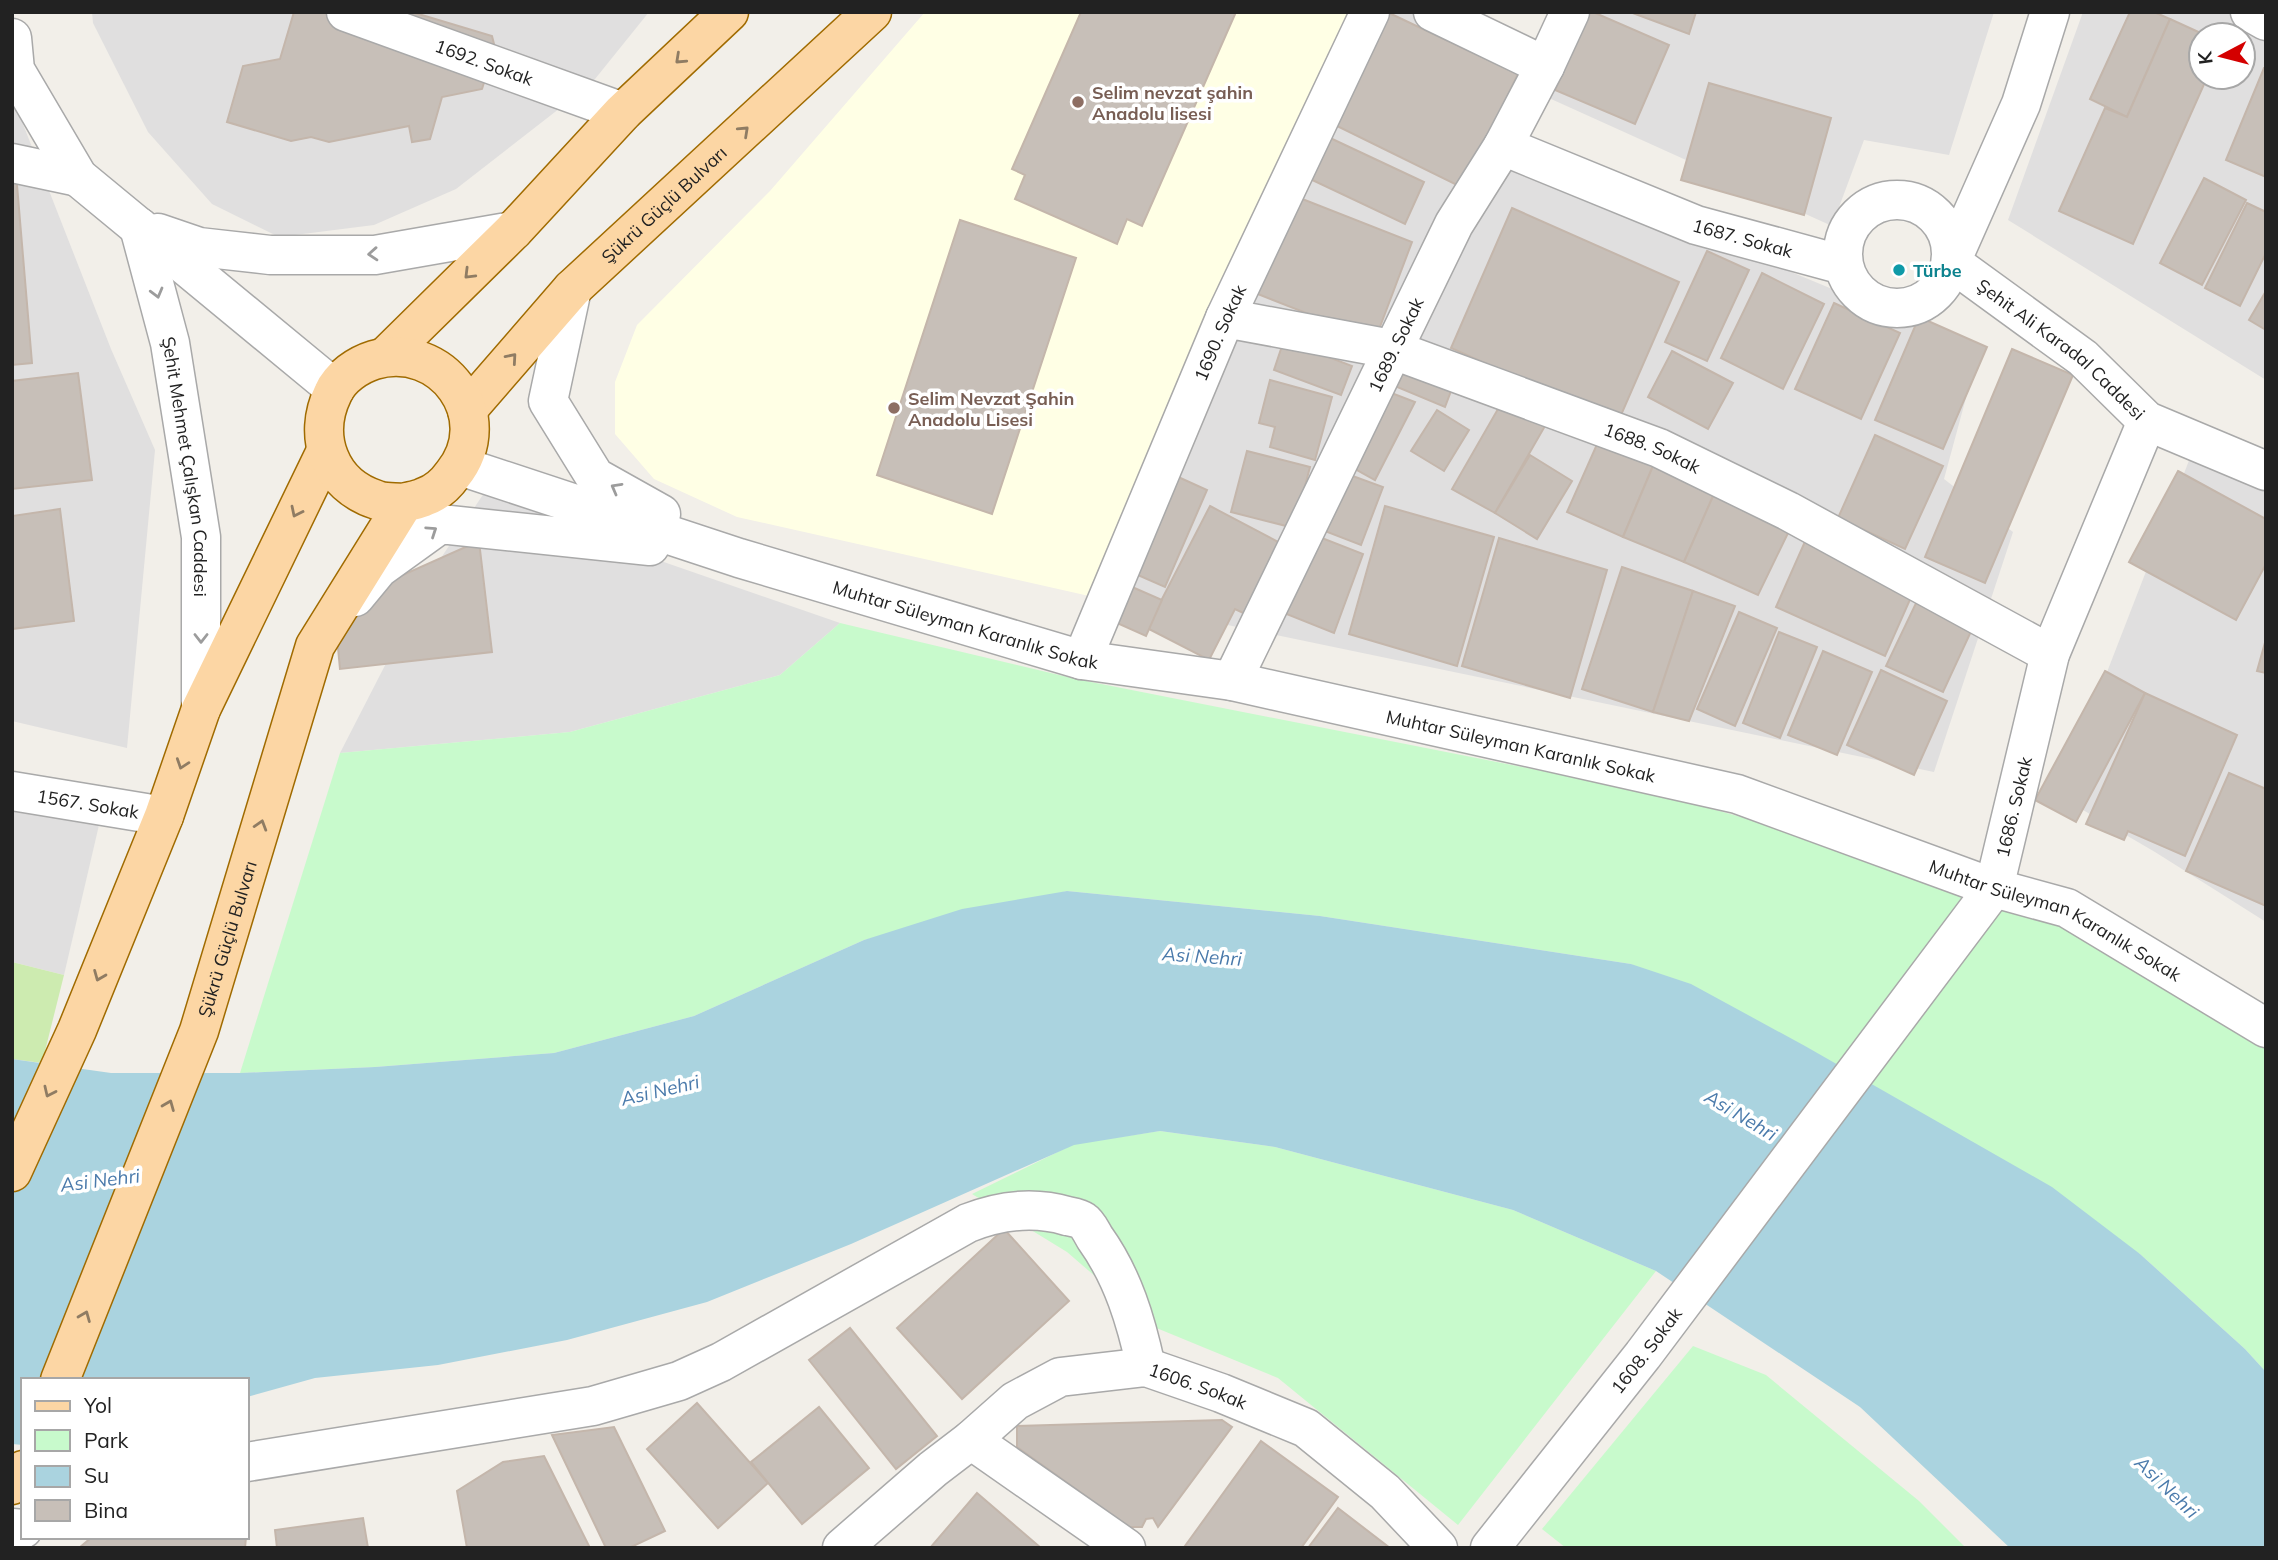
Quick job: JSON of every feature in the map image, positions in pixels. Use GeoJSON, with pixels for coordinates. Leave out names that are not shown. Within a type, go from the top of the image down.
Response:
{"type":"FeatureCollection","features":[{"type":"Feature","properties":{"kind":"main road"},"geometry":{"type":"LineString","coordinates":[[386,356],[513,231],[623,112],[730,12]]}},
{"type":"Feature","properties":{"kind":"main road","name":"Şükrü Güçlü Bulvarı"},"geometry":{"type":"LineString","coordinates":[[467,410],[572,289],[873,12]]}},
{"type":"Feature","properties":{"kind":"main road"},"geometry":{"type":"LineString","coordinates":[[386,356],[427,362],[444,374],[459,391],[467,410],[470,429],[460,466],[446,484],[426,497],[404,503],[379,501],[356,491],[338,473],[326,451],[323,430],[326,408],[335,389],[349,373],[366,362],[386,356]]}},
{"type":"Feature","properties":{"kind":"main road"},"geometry":{"type":"LineString","coordinates":[[12,1172],[77,1030],[164,816],[201,709],[326,451]]}},
{"type":"Feature","properties":{"kind":"main road","name":"Şükrü Güçlü Bulvarı"},"geometry":{"type":"LineString","coordinates":[[61,1378],[199,1031],[314,646],[404,503]]}},
{"type":"Feature","properties":{"kind":"street","name":"1692. Sokak"},"geometry":{"type":"LineString","coordinates":[[346,12],[623,112]]}},
{"type":"Feature","properties":{"kind":"street","name":"1690. Sokak"},"geometry":{"type":"LineString","coordinates":[[1082,660],[1226,318],[1370,12]]}},
{"type":"Feature","properties":{"kind":"street"},"geometry":{"type":"LineString","coordinates":[[1433,12],[1545,66]]}},
{"type":"Feature","properties":{"kind":"street","name":"1689. Sokak"},"geometry":{"type":"LineString","coordinates":[[1232,681],[1454,224],[1503,146],[1570,12]]}},
{"type":"Feature","properties":{"kind":"street"},"geometry":{"type":"LineString","coordinates":[[1951,262],[1951,244],[1944,226],[1931,211],[1914,202],[1895,199],[1877,203],[1861,212],[1849,227],[1842,245],[1843,265],[1849,281],[1859,294],[1873,304],[1889,309],[1906,308],[1923,302],[1936,292],[1946,279],[1951,262],[2021,104],[2050,12]]}},
{"type":"Feature","properties":{"kind":"street"},"geometry":{"type":"LineString","coordinates":[[2250,12],[2266,21]]}},
{"type":"Feature","properties":{"kind":"street"},"geometry":{"type":"LineString","coordinates":[[12,38],[15,70],[79,177],[335,389]]}},
{"type":"Feature","properties":{"kind":"street","name":"1687. Sokak"},"geometry":{"type":"LineString","coordinates":[[1503,146],[1696,225],[1843,265]]}},
{"type":"Feature","properties":{"kind":"street"},"geometry":{"type":"LineString","coordinates":[[12,163],[79,177]]}},
{"type":"Feature","properties":{"kind":"street"},"geometry":{"type":"LineString","coordinates":[[139,226],[199,247],[270,255],[375,255],[513,231]]}},
{"type":"Feature","properties":{"kind":"street","name":"Şehit Mehmet Çalışkan Caddesi"},"geometry":{"type":"LineString","coordinates":[[139,226],[170,343],[201,537],[201,709]]}},
{"type":"Feature","properties":{"kind":"street","name":"Şehit Ali Karadal Caddesi"},"geometry":{"type":"LineString","coordinates":[[1951,262],[2082,358],[2147,421],[2266,471]]}},
{"type":"Feature","properties":{"kind":"street","name":"Muhtar Süleyman Karanlık Sokak"},"geometry":{"type":"LineString","coordinates":[[572,289],[548,401],[595,477],[739,558]]}},
{"type":"Feature","properties":{"kind":"street","name":"1688. Sokak"},"geometry":{"type":"LineString","coordinates":[[1226,318],[1391,349],[1659,448],[1788,511],[2050,654]]}},
{"type":"Feature","properties":{"kind":"street","name":"1686. Sokak"},"geometry":{"type":"LineString","coordinates":[[1798,1149],[1994,888],[2050,654],[2147,421]]}},
{"type":"Feature","properties":{"kind":"street","name":"Muhtar Süleyman Karanlık Sokak"},"geometry":{"type":"LineString","coordinates":[[460,466],[739,558],[1082,660],[1232,681],[1737,794],[1994,888],[2067,908],[2266,1028]]}},
{"type":"Feature","properties":{"kind":"street","name":"Muhtar Süleyman Karanlık Sokak"},"geometry":{"type":"LineString","coordinates":[[314,646],[379,569],[440,524],[577,537],[739,558]]}},
{"type":"Feature","properties":{"kind":"street","name":"1567. Sokak"},"geometry":{"type":"LineString","coordinates":[[12,791],[164,816]]}},
{"type":"Feature","properties":{"kind":"street","name":"1608. Sokak"},"geometry":{"type":"LineString","coordinates":[[1490,1548],[1643,1355],[1798,1149]]}},
{"type":"Feature","properties":{"kind":"street"},"geometry":{"type":"LineString","coordinates":[[248,1462],[593,1406],[679,1381],[721,1362],[968,1223],[1011,1210],[1058,1213],[1083,1220],[1123,1286],[1137,1326],[1146,1367]]}},
{"type":"Feature","properties":{"kind":"street","name":"1606. Sokak"},"geometry":{"type":"LineString","coordinates":[[842,1548],[1015,1401],[1060,1377],[1146,1367],[1222,1393],[1306,1428],[1385,1492],[1438,1548]]}},
{"type":"Feature","properties":{"kind":"street"},"geometry":{"type":"LineString","coordinates":[[971,1440],[1126,1548]]}},
{"type":"Feature","properties":{"kind":"shaded area"},"geometry":{"type":"Polygon","coordinates":[[[92,12],[649,12],[591,84],[456,189],[374,225],[279,237],[212,204],[148,132],[93,23],[92,12]]]}},
{"type":"Feature","properties":{"kind":"shaded area"},"geometry":{"type":"Polygon","coordinates":[[[925,12],[1349,12],[1098,598],[737,517],[654,479],[615,434],[615,382],[637,325],[770,191],[925,12]]]}},
{"type":"Feature","properties":{"kind":"shaded area"},"geometry":{"type":"Polygon","coordinates":[[[1349,12],[1480,12],[1503,24],[1461,135],[1979,350],[1944,479],[2013,532],[1934,772],[1098,598],[1349,12]]]}},
{"type":"Feature","properties":{"kind":"shaded area"},"geometry":{"type":"Polygon","coordinates":[[[1576,12],[1994,12],[1949,155],[1864,140],[1832,226],[1540,94],[1576,12]]]}},
{"type":"Feature","properties":{"kind":"shaded area"},"geometry":{"type":"Polygon","coordinates":[[[2083,12],[2266,12],[2266,380],[2008,220],[2083,12]]]}},
{"type":"Feature","properties":{"kind":"shaded area"},"geometry":{"type":"Polygon","coordinates":[[[12,96],[111,349],[155,450],[127,748],[12,721],[12,96]]]}},
{"type":"Feature","properties":{"kind":"shaded area"},"geometry":{"type":"Polygon","coordinates":[[[2195,445],[2266,487],[2266,922],[2059,796],[2195,445]]]}},
{"type":"Feature","properties":{"kind":"shaded area"},"geometry":{"type":"Polygon","coordinates":[[[490,484],[658,560],[840,623],[780,675],[570,732],[340,753],[437,564],[490,484]]]}},
{"type":"Feature","properties":{"kind":"shaded area"},"geometry":{"type":"Polygon","coordinates":[[[12,796],[99,825],[64,975],[12,962],[12,796]]]}},
{"type":"Feature","properties":{"kind":"green space"},"geometry":{"type":"Polygon","coordinates":[[[840,623],[1076,679],[1659,794],[1994,888],[2266,1028],[2266,1372],[2245,1349],[2140,1254],[1631,964],[1320,916],[1067,891],[864,940],[694,1016],[554,1053],[375,1067],[240,1073],[340,753],[570,732],[780,675],[840,623]]]}},
{"type":"Feature","properties":{"kind":"green space"},"geometry":{"type":"Polygon","coordinates":[[[12,962],[64,975],[42,1063],[12,1059],[12,962]]]}},
{"type":"Feature","properties":{"kind":"green space"},"geometry":{"type":"Polygon","coordinates":[[[1160,1131],[1275,1147],[1513,1210],[1656,1271],[1458,1525],[1278,1378],[1154,1327],[1067,1252],[972,1194],[1074,1144],[1160,1131]]]}},
{"type":"Feature","properties":{"kind":"green space"},"geometry":{"type":"Polygon","coordinates":[[[1693,1346],[1766,1375],[1919,1501],[1966,1548],[1566,1548],[1542,1529],[1693,1346]]]}},
{"type":"Feature","properties":{"kind":"water","name":"Asi Nehri"},"geometry":{"type":"Polygon","coordinates":[[[1067,891],[1320,916],[1631,964],[1691,984],[2052,1187],[2140,1254],[2245,1349],[2266,1372],[2266,1548],[2010,1548],[1860,1407],[1656,1271],[1513,1210],[1275,1147],[1160,1131],[1074,1145],[851,1244],[707,1302],[567,1340],[438,1365],[315,1378],[248,1397],[248,1378],[21,1378],[21,1445],[12,1444],[12,1059],[111,1073],[240,1073],[375,1067],[554,1053],[694,1016],[864,940],[962,909],[1067,891]]]}},
{"type":"Feature","properties":{"kind":"building"},"geometry":{"type":"Polygon","coordinates":[[[294,12],[412,12],[492,36],[495,48],[482,89],[442,97],[430,139],[412,142],[409,126],[329,142],[311,137],[291,141],[227,122],[243,66],[280,59],[294,12]]]}},
{"type":"Feature","properties":{"kind":"building"},"geometry":{"type":"Polygon","coordinates":[[[1081,12],[1236,12],[1142,226],[1127,219],[1117,244],[1015,199],[1025,175],[1012,169],[1081,12]]]}},
{"type":"Feature","properties":{"kind":"building"},"geometry":{"type":"Polygon","coordinates":[[[1387,12],[1518,74],[1463,188],[1333,124],[1387,12]]]}},
{"type":"Feature","properties":{"kind":"building"},"geometry":{"type":"Polygon","coordinates":[[[1588,12],[1669,45],[1635,124],[1555,90],[1588,12]]]}},
{"type":"Feature","properties":{"kind":"building"},"geometry":{"type":"Polygon","coordinates":[[[1630,12],[1696,12],[1689,34],[1630,12]]]}},
{"type":"Feature","properties":{"kind":"building"},"geometry":{"type":"Polygon","coordinates":[[[2130,12],[2154,12],[2170,19],[2127,117],[2090,99],[2130,12]]]}},
{"type":"Feature","properties":{"kind":"building"},"geometry":{"type":"Polygon","coordinates":[[[2170,19],[2187,27],[2187,91],[2201,91],[2133,244],[2059,211],[2105,108],[2127,117],[2170,19]]]}},
{"type":"Feature","properties":{"kind":"building"},"geometry":{"type":"Polygon","coordinates":[[[2266,68],[2266,177],[2226,160],[2254,91],[2257,91],[2257,85],[2266,68]]]}},
{"type":"Feature","properties":{"kind":"building"},"geometry":{"type":"Polygon","coordinates":[[[1709,83],[1831,118],[1804,215],[1681,180],[1709,83]]]}},
{"type":"Feature","properties":{"kind":"building"},"geometry":{"type":"Polygon","coordinates":[[[1328,137],[1424,182],[1405,224],[1308,178],[1328,137]]]}},
{"type":"Feature","properties":{"kind":"building"},"geometry":{"type":"Polygon","coordinates":[[[16,173],[32,363],[12,365],[12,174],[16,173]]]}},
{"type":"Feature","properties":{"kind":"building"},"geometry":{"type":"Polygon","coordinates":[[[2204,178],[2246,200],[2202,285],[2160,263],[2204,178]]]}},
{"type":"Feature","properties":{"kind":"building"},"geometry":{"type":"Polygon","coordinates":[[[1287,193],[1412,242],[1375,340],[1250,291],[1287,193]]]}},
{"type":"Feature","properties":{"kind":"building"},"geometry":{"type":"Polygon","coordinates":[[[2247,203],[2266,212],[2266,253],[2240,306],[2205,288],[2247,203]]]}},
{"type":"Feature","properties":{"kind":"building"},"geometry":{"type":"Polygon","coordinates":[[[1512,208],[1679,282],[1618,422],[1451,348],[1512,208]]]}},
{"type":"Feature","properties":{"kind":"building","name":"Selim Nevzat Şahin Anadolu Lisesi"},"geometry":{"type":"Polygon","coordinates":[[[960,220],[1076,258],[992,514],[877,475],[960,220]]]}},
{"type":"Feature","properties":{"kind":"building"},"geometry":{"type":"Polygon","coordinates":[[[1707,251],[1749,270],[1707,361],[1665,342],[1707,251]]]}},
{"type":"Feature","properties":{"kind":"building"},"geometry":{"type":"Polygon","coordinates":[[[1762,273],[1824,304],[1783,389],[1721,358],[1762,273]]]}},
{"type":"Feature","properties":{"kind":"building"},"geometry":{"type":"Polygon","coordinates":[[[2266,291],[2266,330],[2249,320],[2266,291]]]}},
{"type":"Feature","properties":{"kind":"building"},"geometry":{"type":"Polygon","coordinates":[[[1834,303],[1900,333],[1861,419],[1795,389],[1834,303]]]}},
{"type":"Feature","properties":{"kind":"building"},"geometry":{"type":"Polygon","coordinates":[[[1919,317],[1987,347],[1943,449],[1875,420],[1919,317]]]}},
{"type":"Feature","properties":{"kind":"building"},"geometry":{"type":"Polygon","coordinates":[[[1284,340],[1352,366],[1341,395],[1274,370],[1284,340]]]}},
{"type":"Feature","properties":{"kind":"building"},"geometry":{"type":"Polygon","coordinates":[[[2012,349],[2073,375],[1985,583],[1925,557],[2012,349]]]}},
{"type":"Feature","properties":{"kind":"building"},"geometry":{"type":"Polygon","coordinates":[[[1672,351],[1733,383],[1708,429],[1648,397],[1672,351]]]}},
{"type":"Feature","properties":{"kind":"building"},"geometry":{"type":"Polygon","coordinates":[[[1400,361],[1454,383],[1445,407],[1390,384],[1400,361]]]}},
{"type":"Feature","properties":{"kind":"building"},"geometry":{"type":"Polygon","coordinates":[[[78,373],[92,480],[12,489],[12,381],[78,373]]]}},
{"type":"Feature","properties":{"kind":"building"},"geometry":{"type":"Polygon","coordinates":[[[1270,380],[1332,397],[1315,460],[1270,447],[1275,427],[1259,423],[1270,380]]]}},
{"type":"Feature","properties":{"kind":"building"},"geometry":{"type":"Polygon","coordinates":[[[1381,389],[1415,402],[1375,480],[1348,465],[1381,389]]]}},
{"type":"Feature","properties":{"kind":"building"},"geometry":{"type":"Polygon","coordinates":[[[1502,402],[1545,426],[1495,513],[1452,489],[1502,402]]]}},
{"type":"Feature","properties":{"kind":"building"},"geometry":{"type":"Polygon","coordinates":[[[1437,410],[1469,430],[1444,471],[1411,451],[1437,410]]]}},
{"type":"Feature","properties":{"kind":"building"},"geometry":{"type":"Polygon","coordinates":[[[1875,435],[1943,466],[1905,549],[1838,518],[1875,435]]]}},
{"type":"Feature","properties":{"kind":"building"},"geometry":{"type":"Polygon","coordinates":[[[1598,442],[1653,466],[1623,537],[1567,512],[1598,442]]]}},
{"type":"Feature","properties":{"kind":"building"},"geometry":{"type":"Polygon","coordinates":[[[1247,451],[1310,467],[1294,528],[1231,512],[1247,451]]]}},
{"type":"Feature","properties":{"kind":"building"},"geometry":{"type":"Polygon","coordinates":[[[1530,455],[1572,481],[1537,539],[1495,513],[1530,455]]]}},
{"type":"Feature","properties":{"kind":"building"},"geometry":{"type":"Polygon","coordinates":[[[1653,466],[1714,494],[1684,562],[1623,537],[1653,466]]]}},
{"type":"Feature","properties":{"kind":"building"},"geometry":{"type":"Polygon","coordinates":[[[1165,471],[1207,490],[1165,587],[1124,569],[1165,471]]]}},
{"type":"Feature","properties":{"kind":"building"},"geometry":{"type":"Polygon","coordinates":[[[1339,471],[1383,487],[1361,545],[1317,528],[1339,471]]]}},
{"type":"Feature","properties":{"kind":"building"},"geometry":{"type":"Polygon","coordinates":[[[2178,471],[2266,519],[2266,564],[2236,620],[2129,562],[2178,471]]]}},
{"type":"Feature","properties":{"kind":"building"},"geometry":{"type":"Polygon","coordinates":[[[1714,494],[1789,531],[1758,595],[1684,562],[1714,494]]]}},
{"type":"Feature","properties":{"kind":"building"},"geometry":{"type":"Polygon","coordinates":[[[1210,506],[1282,544],[1256,619],[1235,609],[1209,660],[1147,628],[1210,506]]]}},
{"type":"Feature","properties":{"kind":"building"},"geometry":{"type":"Polygon","coordinates":[[[1385,506],[1494,537],[1457,666],[1349,634],[1385,506]]]}},
{"type":"Feature","properties":{"kind":"building"},"geometry":{"type":"Polygon","coordinates":[[[60,509],[74,621],[12,629],[12,516],[60,509]]]}},
{"type":"Feature","properties":{"kind":"building"},"geometry":{"type":"Polygon","coordinates":[[[1309,533],[1363,554],[1334,633],[1279,611],[1309,533]]]}},
{"type":"Feature","properties":{"kind":"building"},"geometry":{"type":"Polygon","coordinates":[[[1807,537],[1916,586],[1885,656],[1776,607],[1807,537]]]}},
{"type":"Feature","properties":{"kind":"building"},"geometry":{"type":"Polygon","coordinates":[[[1499,538],[1607,570],[1570,698],[1462,666],[1499,538]]]}},
{"type":"Feature","properties":{"kind":"building"},"geometry":{"type":"Polygon","coordinates":[[[479,541],[492,652],[340,669],[337,637],[387,582],[479,541]]]}},
{"type":"Feature","properties":{"kind":"building"},"geometry":{"type":"Polygon","coordinates":[[[1622,567],[1693,591],[1653,712],[1582,689],[1622,567]]]}},
{"type":"Feature","properties":{"kind":"building"},"geometry":{"type":"Polygon","coordinates":[[[1123,583],[1162,600],[1146,636],[1108,619],[1123,583]]]}},
{"type":"Feature","properties":{"kind":"building"},"geometry":{"type":"Polygon","coordinates":[[[1693,591],[1735,606],[1689,721],[1653,712],[1693,591]]]}},
{"type":"Feature","properties":{"kind":"building"},"geometry":{"type":"Polygon","coordinates":[[[1918,599],[1974,625],[1943,692],[1886,666],[1918,599]]]}},
{"type":"Feature","properties":{"kind":"building"},"geometry":{"type":"Polygon","coordinates":[[[1739,612],[1777,628],[1735,726],[1697,709],[1739,612]]]}},
{"type":"Feature","properties":{"kind":"building"},"geometry":{"type":"Polygon","coordinates":[[[1779,632],[1817,647],[1780,738],[1743,723],[1779,632]]]}},
{"type":"Feature","properties":{"kind":"building"},"geometry":{"type":"Polygon","coordinates":[[[2266,639],[2266,673],[2257,671],[2266,639]]]}},
{"type":"Feature","properties":{"kind":"building"},"geometry":{"type":"Polygon","coordinates":[[[1823,651],[1872,672],[1837,755],[1788,735],[1823,651]]]}},
{"type":"Feature","properties":{"kind":"building"},"geometry":{"type":"Polygon","coordinates":[[[1881,670],[1947,701],[1914,775],[1847,745],[1881,670]]]}},
{"type":"Feature","properties":{"kind":"building"},"geometry":{"type":"Polygon","coordinates":[[[2105,671],[2145,693],[2076,822],[2035,800],[2105,671]]]}},
{"type":"Feature","properties":{"kind":"building"},"geometry":{"type":"Polygon","coordinates":[[[2145,693],[2237,735],[2185,856],[2128,831],[2124,840],[2086,824],[2145,693]]]}},
{"type":"Feature","properties":{"kind":"building"},"geometry":{"type":"Polygon","coordinates":[[[2229,773],[2266,789],[2266,906],[2186,871],[2229,773]]]}},
{"type":"Feature","properties":{"kind":"building"},"geometry":{"type":"Polygon","coordinates":[[[1004,1229],[1069,1301],[962,1399],[897,1328],[1004,1229]]]}},
{"type":"Feature","properties":{"kind":"building"},"geometry":{"type":"Polygon","coordinates":[[[850,1328],[937,1436],[896,1469],[809,1360],[850,1328]]]}},
{"type":"Feature","properties":{"kind":"building"},"geometry":{"type":"Polygon","coordinates":[[[697,1403],[768,1483],[718,1528],[647,1449],[697,1403]]]}},
{"type":"Feature","properties":{"kind":"building"},"geometry":{"type":"Polygon","coordinates":[[[819,1407],[869,1468],[802,1524],[751,1462],[819,1407]]]}},
{"type":"Feature","properties":{"kind":"building"},"geometry":{"type":"Polygon","coordinates":[[[1222,1420],[1232,1427],[1158,1527],[1153,1518],[1146,1519],[1142,1527],[1129,1527],[1017,1447],[1017,1426],[1222,1420]]]}},
{"type":"Feature","properties":{"kind":"building"},"geometry":{"type":"Polygon","coordinates":[[[614,1427],[665,1531],[629,1548],[606,1548],[552,1435],[614,1427]]]}},
{"type":"Feature","properties":{"kind":"building"},"geometry":{"type":"Polygon","coordinates":[[[1261,1441],[1338,1497],[1301,1548],[1185,1546],[1261,1441]]]}},
{"type":"Feature","properties":{"kind":"building"},"geometry":{"type":"Polygon","coordinates":[[[544,1456],[590,1548],[467,1548],[457,1491],[503,1462],[544,1456]]]}},
{"type":"Feature","properties":{"kind":"building"},"geometry":{"type":"Polygon","coordinates":[[[977,1493],[1041,1548],[930,1548],[977,1493]]]}},
{"type":"Feature","properties":{"kind":"building"},"geometry":{"type":"Polygon","coordinates":[[[1338,1508],[1390,1548],[1308,1548],[1338,1508]]]}},
{"type":"Feature","properties":{"kind":"building"},"geometry":{"type":"Polygon","coordinates":[[[363,1518],[368,1548],[277,1548],[275,1530],[363,1518]]]}},
{"type":"Feature","properties":{"kind":"building"},"geometry":{"type":"Polygon","coordinates":[[[90,1539],[246,1539],[245,1548],[79,1548],[90,1539]]]}},
{"type":"Feature","properties":{"kind":"place","name":"Selim nevzat şahin Anadolu lisesi"},"geometry":{"type":"Point","coordinates":[1078,102]}},
{"type":"Feature","properties":{"kind":"place","name":"Türbe"},"geometry":{"type":"Point","coordinates":[1899,270]}},
{"type":"Feature","properties":{"kind":"place","name":"Selim Nevzat Şahin Anadolu Lisesi"},"geometry":{"type":"Point","coordinates":[894,408]}}]}
